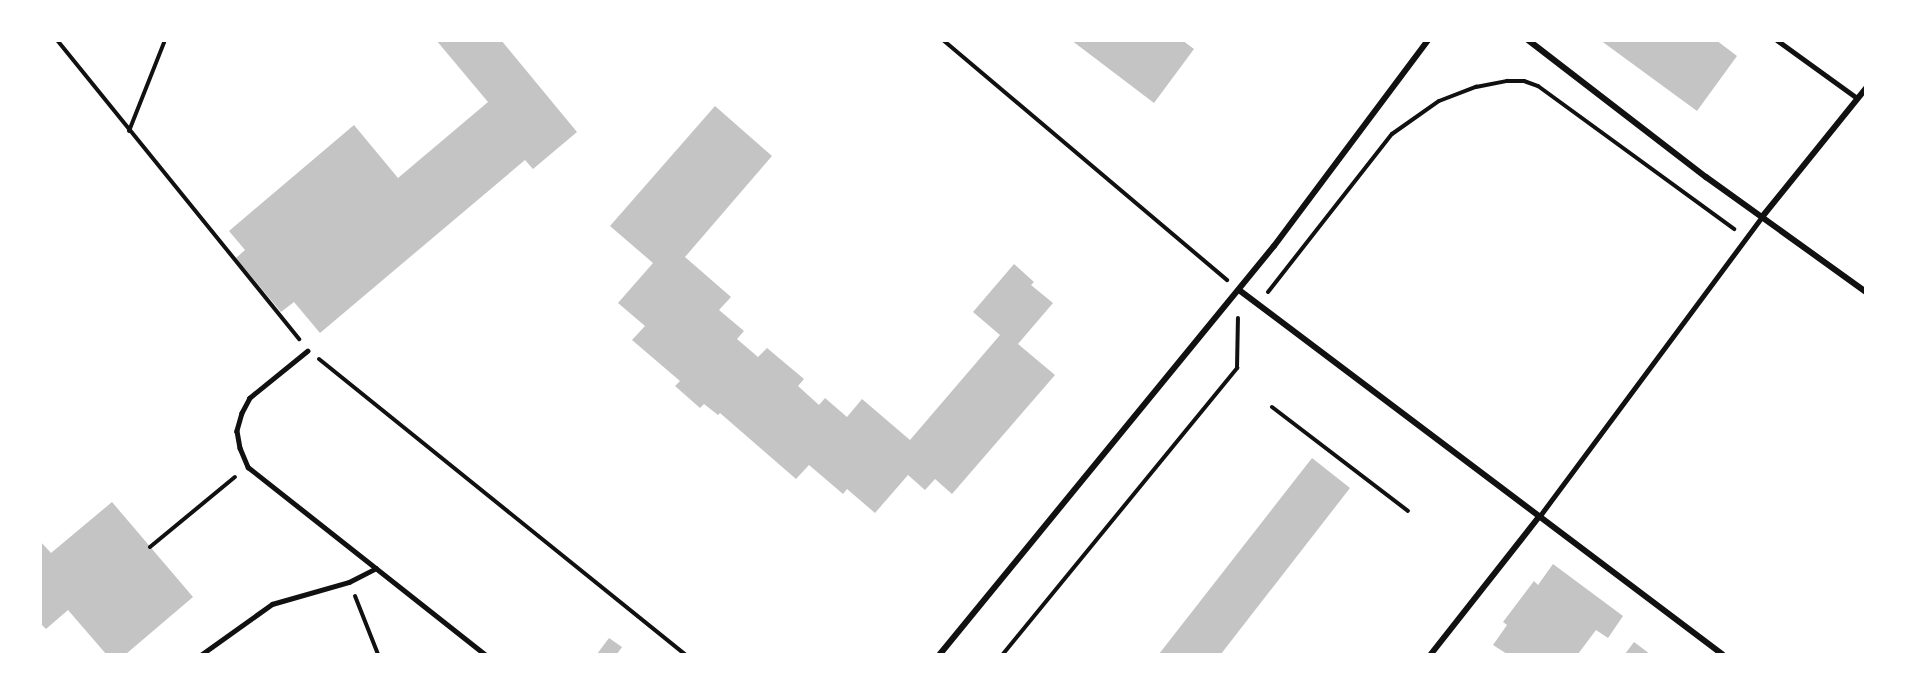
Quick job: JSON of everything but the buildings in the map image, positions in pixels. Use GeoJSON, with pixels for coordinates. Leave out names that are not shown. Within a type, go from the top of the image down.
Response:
{"type":"FeatureCollection","features":[{"type":"Feature","properties":{"kind":"street"},"geometry":{"type":"LineString","coordinates":[[940,654],[1239,290],[1428,40]]}},
{"type":"Feature","properties":{"kind":"street"},"geometry":{"type":"LineString","coordinates":[[1528,40],[1706,177],[1866,292]]}},
{"type":"Feature","properties":{"kind":"street"},"geometry":{"type":"LineString","coordinates":[[1762,217],[1866,88]]}},
{"type":"Feature","properties":{"kind":"street"},"geometry":{"type":"LineString","coordinates":[[1239,290],[1722,654]]}},
{"type":"Feature","properties":{"kind":"street"},"geometry":{"type":"LineString","coordinates":[[1431,654],[1539,517]]}},
{"type":"Feature","properties":{"kind":"lane"},"geometry":{"type":"LineString","coordinates":[[1777,40],[1857,98]]}},
{"type":"Feature","properties":{"kind":"lane"},"geometry":{"type":"LineString","coordinates":[[1539,517],[1762,217]]}},
{"type":"Feature","properties":{"kind":"lane"},"geometry":{"type":"LineString","coordinates":[[308,351],[250,398],[242,413],[237,431],[240,448],[248,467],[485,654]]}},
{"type":"Feature","properties":{"kind":"lane"},"geometry":{"type":"LineString","coordinates":[[202,654],[272,604],[349,582],[376,568]]}},
{"type":"Feature","properties":{"kind":"path"},"geometry":{"type":"LineString","coordinates":[[57,40],[308,351],[685,654]]}},
{"type":"Feature","properties":{"kind":"path"},"geometry":{"type":"LineString","coordinates":[[129,130],[165,40]]}},
{"type":"Feature","properties":{"kind":"path"},"geometry":{"type":"LineString","coordinates":[[943,40],[1239,290],[1237,368],[1003,654]]}},
{"type":"Feature","properties":{"kind":"path"},"geometry":{"type":"LineString","coordinates":[[1258,305],[1392,134],[1438,101],[1476,87],[1508,81],[1524,81],[1538,86],[1746,237]]}},
{"type":"Feature","properties":{"kind":"path"},"geometry":{"type":"LineString","coordinates":[[1272,407],[1408,511]]}},
{"type":"Feature","properties":{"kind":"path"},"geometry":{"type":"LineString","coordinates":[[150,547],[248,467]]}},
{"type":"Feature","properties":{"kind":"path"},"geometry":{"type":"LineString","coordinates":[[349,582],[378,654]]}}]}
